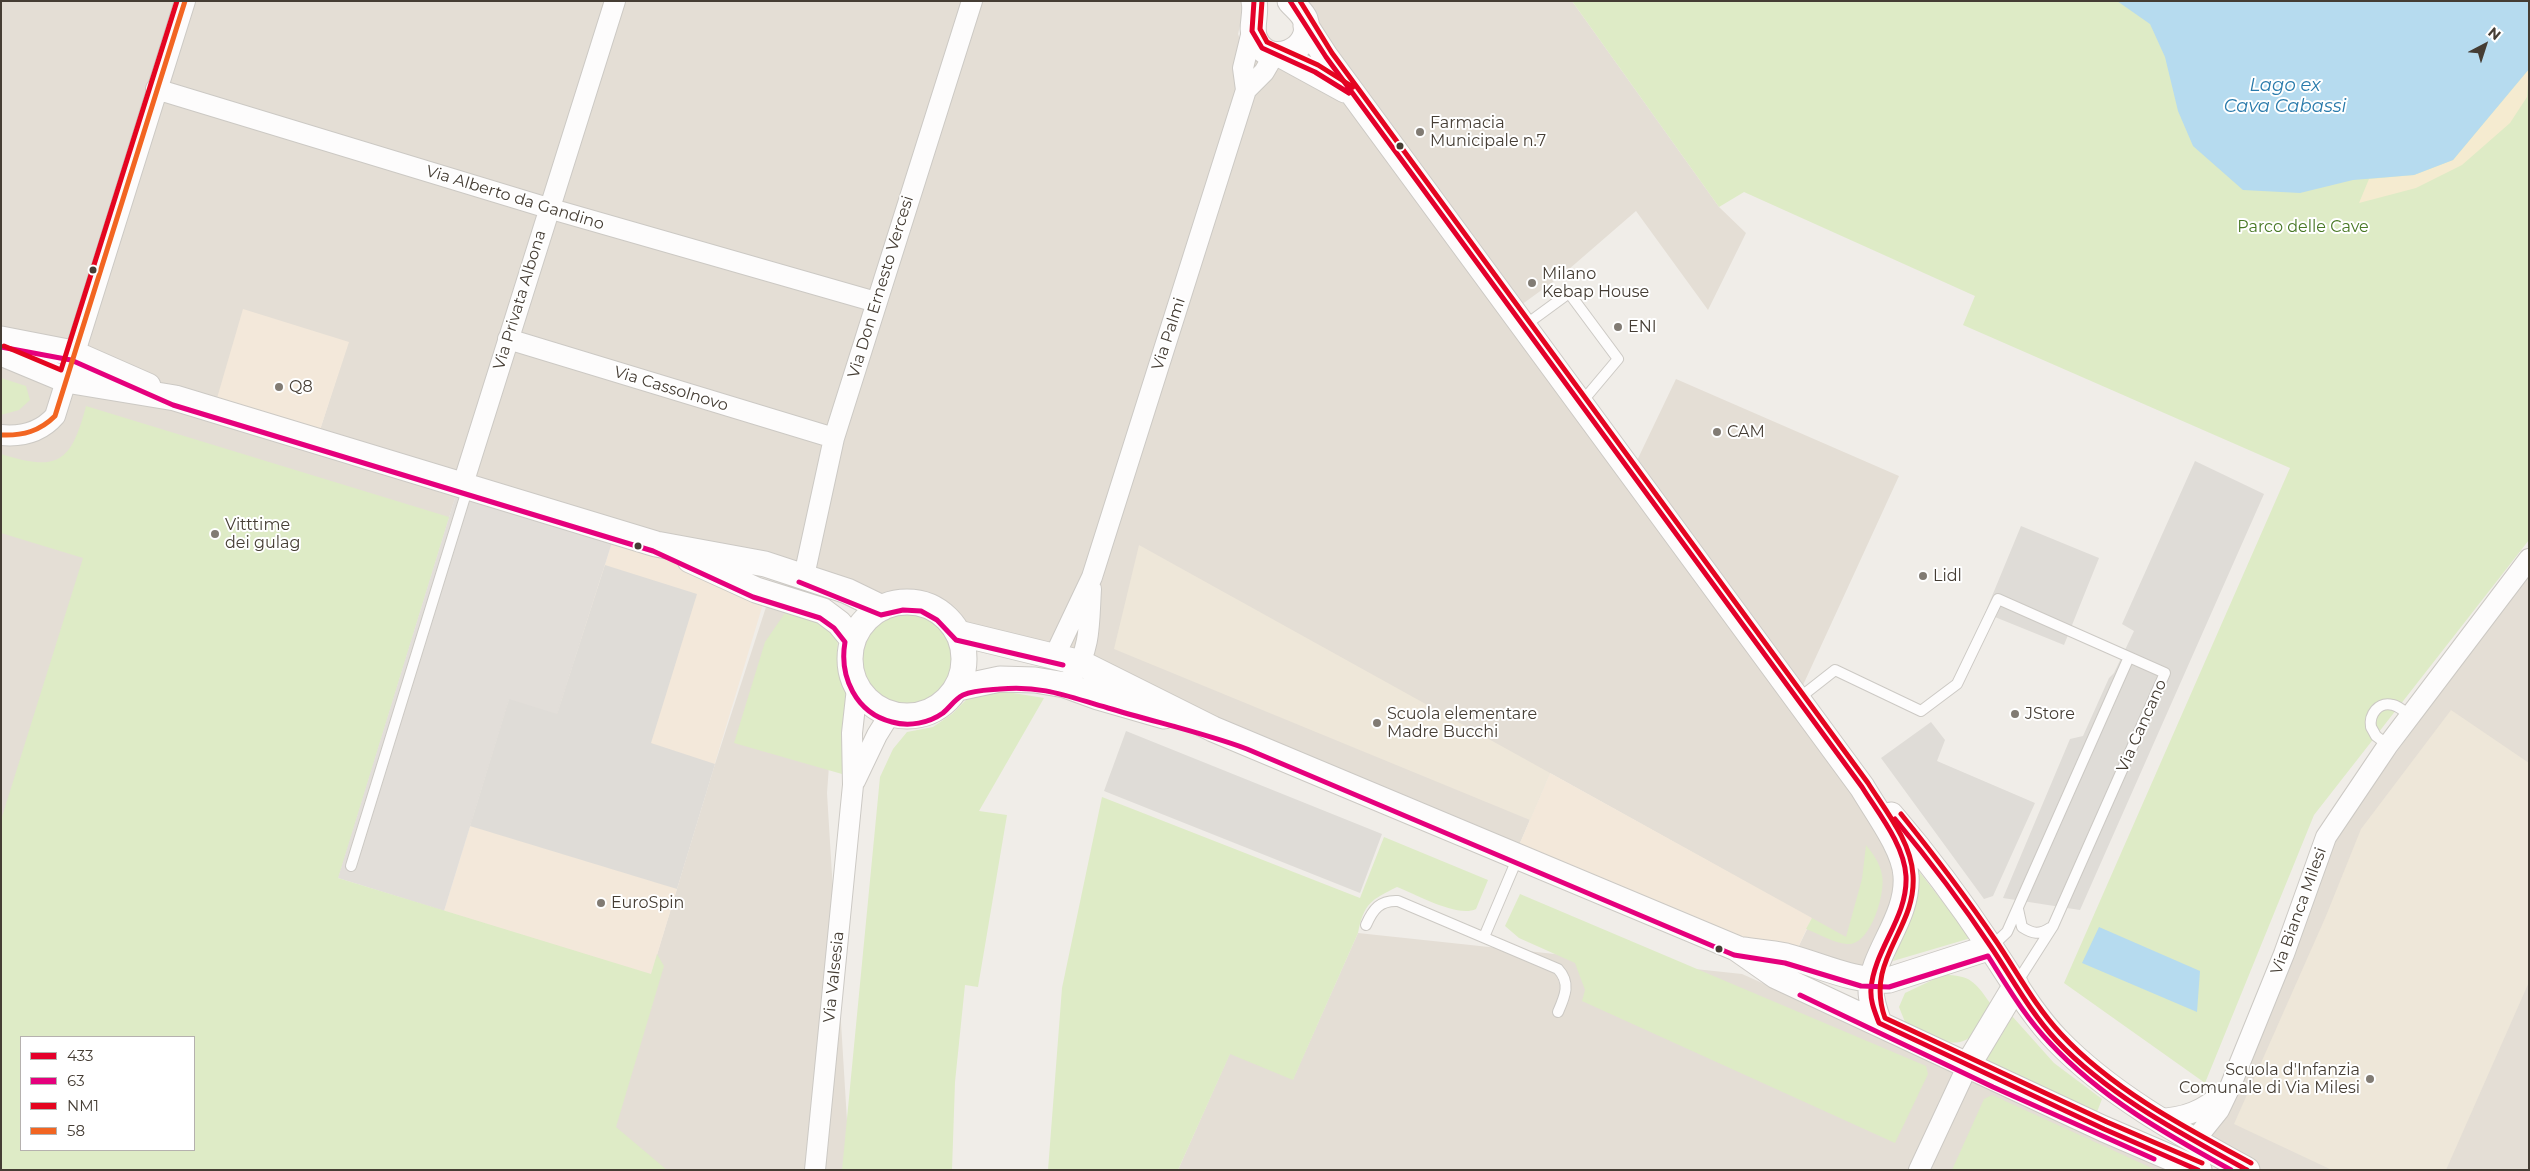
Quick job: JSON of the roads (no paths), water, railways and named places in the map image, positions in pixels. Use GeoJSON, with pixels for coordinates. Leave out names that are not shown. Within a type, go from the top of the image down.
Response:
{"type":"FeatureCollection","features":[{"type":"Feature","properties":{"kind":"street","name":"Via Privata Albona"},"geometry":{"type":"LineString","coordinates":[[465,485],[548,208],[615,1]]}},
{"type":"Feature","properties":{"kind":"street","name":"Via Don Ernesto Vercesi"},"geometry":{"type":"LineString","coordinates":[[804,576],[834,438],[972,1]]}},
{"type":"Feature","properties":{"kind":"street"},"geometry":{"type":"LineString","coordinates":[[1,435],[21,436],[30,433],[51,420],[57,411],[73,353],[183,2]]}},
{"type":"Feature","properties":{"kind":"street"},"geometry":{"type":"LineString","coordinates":[[1355,97],[1315,72],[1262,48],[1253,17],[1261,8],[1273,2],[1286,2],[1298,12],[1355,97],[1862,787],[1901,855],[1906,876],[1905,893],[1900,912],[1872,981],[1873,1007],[1878,1023]]}},
{"type":"Feature","properties":{"kind":"street"},"geometry":{"type":"LineString","coordinates":[[1278,55],[1288,54],[1300,46],[1298,12]]}},
{"type":"Feature","properties":{"kind":"street","name":"Via Palmi"},"geometry":{"type":"LineString","coordinates":[[1056,655],[1092,578],[1246,90],[1243,68],[1253,17]]}},
{"type":"Feature","properties":{"kind":"street","name":"Via Palmi"},"geometry":{"type":"LineString","coordinates":[[1246,90],[1278,55]]}},
{"type":"Feature","properties":{"kind":"street","name":"Via Alberto da Gandino"},"geometry":{"type":"LineString","coordinates":[[156,89],[548,208],[876,302]]}},
{"type":"Feature","properties":{"kind":"street"},"geometry":{"type":"LineString","coordinates":[[1,339],[73,353],[175,398],[656,544],[765,564],[804,576],[882,608]]}},
{"type":"Feature","properties":{"kind":"street","name":"Via Cassolnovo"},"geometry":{"type":"LineString","coordinates":[[508,339],[834,438]]}},
{"type":"Feature","properties":{"kind":"street"},"geometry":{"type":"LineString","coordinates":[[1,353],[66,380],[175,398]]}},
{"type":"Feature","properties":{"kind":"street"},"geometry":{"type":"LineString","coordinates":[[656,544],[756,590],[823,611],[839,623],[853,640]]}},
{"type":"Feature","properties":{"kind":"street","name":"Via Bianca Milesi"},"geometry":{"type":"LineString","coordinates":[[2194,1141],[2219,1110],[2230,1087],[2284,954],[2326,837],[2388,746],[2529,559]]}},
{"type":"Feature","properties":{"kind":"street","name":"Via Palmi"},"geometry":{"type":"LineString","coordinates":[[1065,685],[1081,663],[1088,641],[1092,578]]}},
{"type":"Feature","properties":{"kind":"street"},"geometry":{"type":"LineString","coordinates":[[909,602],[930,606],[948,619],[958,633],[964,650],[965,664],[958,688],[949,699],[932,712],[911,717],[890,714],[871,704],[858,688],[852,674],[850,660],[853,640],[864,621],[882,608],[895,603],[909,602]]}},
{"type":"Feature","properties":{"kind":"street"},"geometry":{"type":"LineString","coordinates":[[958,633],[1056,655],[1081,663],[1213,729],[1736,948],[1776,976],[2104,1129],[2199,1170]]}},
{"type":"Feature","properties":{"kind":"street"},"geometry":{"type":"LineString","coordinates":[[958,688],[1000,680],[1034,680],[1065,685],[1098,697],[1213,729]]}},
{"type":"Feature","properties":{"kind":"street","name":"Via Valsesia"},"geometry":{"type":"LineString","coordinates":[[815,1170],[853,785],[852,733],[858,688]]}},
{"type":"Feature","properties":{"kind":"street","name":"Via Valsesia"},"geometry":{"type":"LineString","coordinates":[[853,785],[877,735],[890,714]]}},
{"type":"Feature","properties":{"kind":"street"},"geometry":{"type":"LineString","coordinates":[[1862,787],[1886,810],[1920,849],[2050,1033],[2074,1057],[2112,1088],[2158,1119],[2247,1170]]}},
{"type":"Feature","properties":{"kind":"street"},"geometry":{"type":"LineString","coordinates":[[1736,948],[1785,956],[1853,978],[1872,981],[1889,980],[1991,947]]}},
{"type":"Feature","properties":{"kind":"street"},"geometry":{"type":"LineString","coordinates":[[1919,1170],[1968,1066],[2016,985]]}},
{"type":"Feature","properties":{"kind":"street","name":"Via Bianca Milesi"},"geometry":{"type":"LineString","coordinates":[[2158,1119],[2178,1118],[2194,1114],[2208,1106],[2230,1087]]}},
{"type":"Feature","properties":{"kind":"street"},"geometry":{"type":"LineString","coordinates":[[2104,1129],[2122,1127],[2137,1130],[2170,1144],[2194,1141]]}},
{"type":"Feature","properties":{"kind":"lane"},"geometry":{"type":"LineString","coordinates":[[1524,326],[1569,293],[1613,352],[1618,360],[1581,404]]}},
{"type":"Feature","properties":{"kind":"lane"},"geometry":{"type":"LineString","coordinates":[[351,866],[465,485]]}},
{"type":"Feature","properties":{"kind":"lane"},"geometry":{"type":"LineString","coordinates":[[1797,699],[1835,670],[1921,711],[1957,684],[1998,599],[2129,657],[2007,932],[1991,947]]}},
{"type":"Feature","properties":{"kind":"lane","name":"Via Cancano"},"geometry":{"type":"LineString","coordinates":[[2016,985],[2053,926],[2165,674],[2129,657]]}},
{"type":"Feature","properties":{"kind":"lane"},"geometry":{"type":"LineString","coordinates":[[2388,746],[2376,736],[2371,728],[2373,712],[2379,707],[2388,704],[2399,707],[2410,716]]}},
{"type":"Feature","properties":{"kind":"lane"},"geometry":{"type":"LineString","coordinates":[[1484,937],[1519,856]]}},
{"type":"Feature","properties":{"kind":"lane"},"geometry":{"type":"LineString","coordinates":[[1366,925],[1371,914],[1379,906],[1387,901],[1398,901],[1558,969],[1564,976],[1566,983],[1566,993],[1558,1012]]}},
{"type":"Feature","properties":{"kind":"lane"},"geometry":{"type":"LineString","coordinates":[[2017,906],[2022,927],[2033,934],[2042,934],[2053,926]]}},
{"type":"Feature","properties":{"kind":"water","name":"Lago ex Cava Cabassi"},"geometry":{"type":"Polygon","coordinates":[[[2117,1],[2529,1],[2529,69],[2453,160],[2414,175],[2353,180],[2300,193],[2243,190],[2193,146],[2178,111],[2165,57],[2150,24],[2117,1]]]}},
{"type":"Feature","properties":{"kind":"water"},"geometry":{"type":"Polygon","coordinates":[[[2099,927],[2200,971],[2197,1012],[2082,963],[2099,927]]]}},
{"type":"Feature","properties":{"kind":"place","name":"Farmacia Municipale n.7"},"geometry":{"type":"Point","coordinates":[1420,132]}},
{"type":"Feature","properties":{"kind":"place","name":"Milano Kebap House"},"geometry":{"type":"Point","coordinates":[1532,283]}},
{"type":"Feature","properties":{"kind":"place","name":"ENI"},"geometry":{"type":"Point","coordinates":[1618,327]}},
{"type":"Feature","properties":{"kind":"place","name":"Q8"},"geometry":{"type":"Point","coordinates":[279,387]}},
{"type":"Feature","properties":{"kind":"place","name":"CAM"},"geometry":{"type":"Point","coordinates":[1717,432]}},
{"type":"Feature","properties":{"kind":"place","name":"Vitttime dei gulag"},"geometry":{"type":"Point","coordinates":[215,534]}},
{"type":"Feature","properties":{"kind":"place","name":"Lidl"},"geometry":{"type":"Point","coordinates":[1923,576]}},
{"type":"Feature","properties":{"kind":"place","name":"JStore"},"geometry":{"type":"Point","coordinates":[2015,714]}},
{"type":"Feature","properties":{"kind":"place","name":"Scuola elementare Madre Bucchi"},"geometry":{"type":"Point","coordinates":[1377,723]}},
{"type":"Feature","properties":{"kind":"place","name":"EuroSpin"},"geometry":{"type":"Point","coordinates":[601,903]}},
{"type":"Feature","properties":{"kind":"place","name":"Scuola d'Infanzia Comunale di Via Milesi"},"geometry":{"type":"Point","coordinates":[2370,1079]}},
{"type":"Feature","properties":{"kind":"park label","name":"Parco delle Cave"},"geometry":{"type":"Point","coordinates":[2303,227]}}]}
